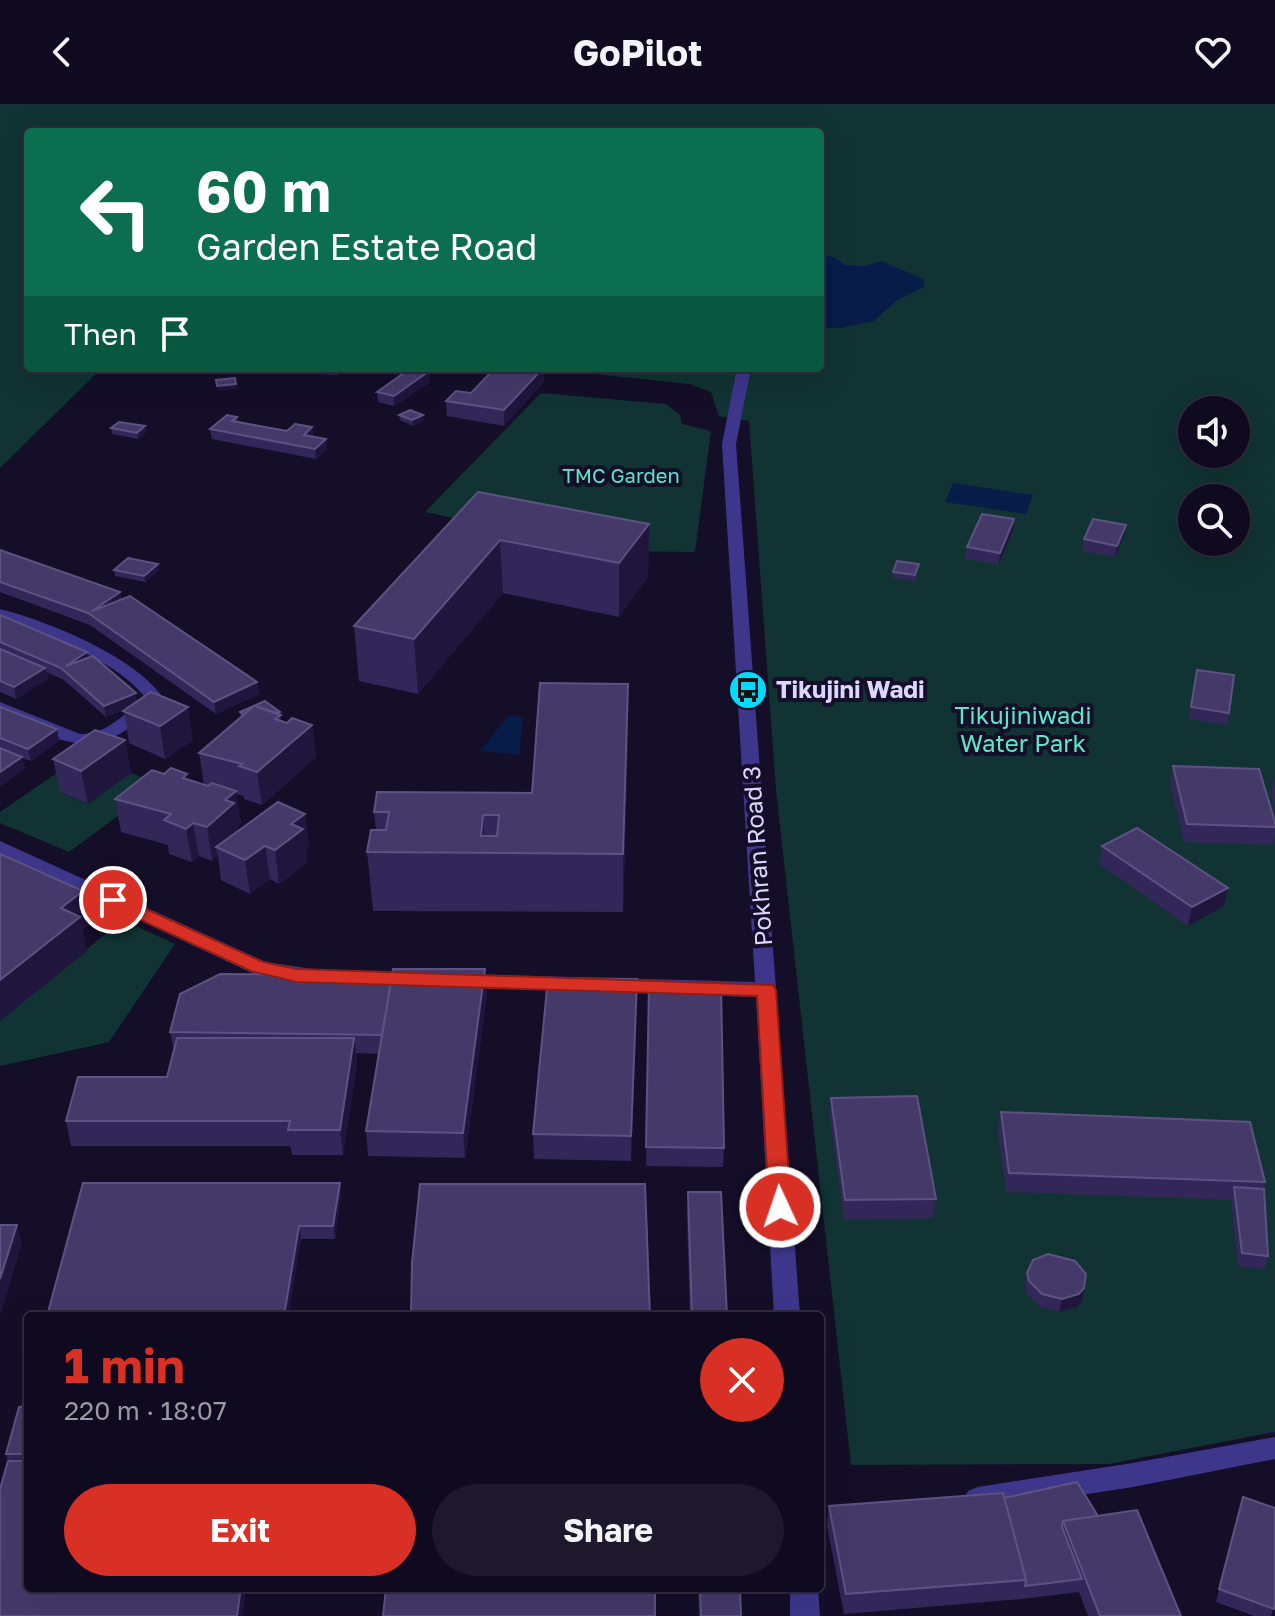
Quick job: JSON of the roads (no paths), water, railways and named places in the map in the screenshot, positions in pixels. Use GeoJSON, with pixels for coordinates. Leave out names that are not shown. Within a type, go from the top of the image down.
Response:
{"type":"FeatureCollection","features":[{"type":"Feature","properties":{"kind":"street","name":"Pokhran Road 3"},"geometry":{"type":"LineString","coordinates":[[743,372],[729,444],[787,1312]]}},
{"type":"Feature","properties":{"kind":"street"},"geometry":{"type":"LineString","coordinates":[[0,614],[98,654],[147,687],[153,696],[147,706],[107,736],[91,740],[77,739],[0,707]]}},
{"type":"Feature","properties":{"kind":"street"},"geometry":{"type":"LineString","coordinates":[[0,847],[258,967],[297,976],[335,977]]}},
{"type":"Feature","properties":{"kind":"street"},"geometry":{"type":"LineString","coordinates":[[442,980],[766,990]]}},
{"type":"Feature","properties":{"kind":"street"},"geometry":{"type":"LineString","coordinates":[[948,1504],[1133,1475],[1275,1448]]}},
{"type":"Feature","properties":{"kind":"street"},"geometry":{"type":"LineString","coordinates":[[804,1592],[805,1616]]}},
{"type":"Feature","properties":{"kind":"water"},"geometry":{"type":"Polygon","coordinates":[[[824,256],[833,257],[845,265],[866,266],[881,261],[924,279],[924,287],[896,301],[874,321],[824,328],[824,256]]]}},
{"type":"Feature","properties":{"kind":"water"},"geometry":{"type":"Polygon","coordinates":[[[953,483],[1033,495],[1026,514],[945,502],[953,483]]]}},
{"type":"Feature","properties":{"kind":"water"},"geometry":{"type":"Polygon","coordinates":[[[509,715],[523,718],[519,755],[480,751],[509,715]]]}},
{"type":"Feature","properties":{"kind":"place","name":"Tikujini Wadi"},"geometry":{"type":"Point","coordinates":[748,690]}},
{"type":"Feature","properties":{"kind":"park label","name":"TMC Garden"},"geometry":{"type":"Point","coordinates":[621,476]}},
{"type":"Feature","properties":{"kind":"park label","name":"Tikujiniwadi Water Park"},"geometry":{"type":"Point","coordinates":[1023,730]}}]}
